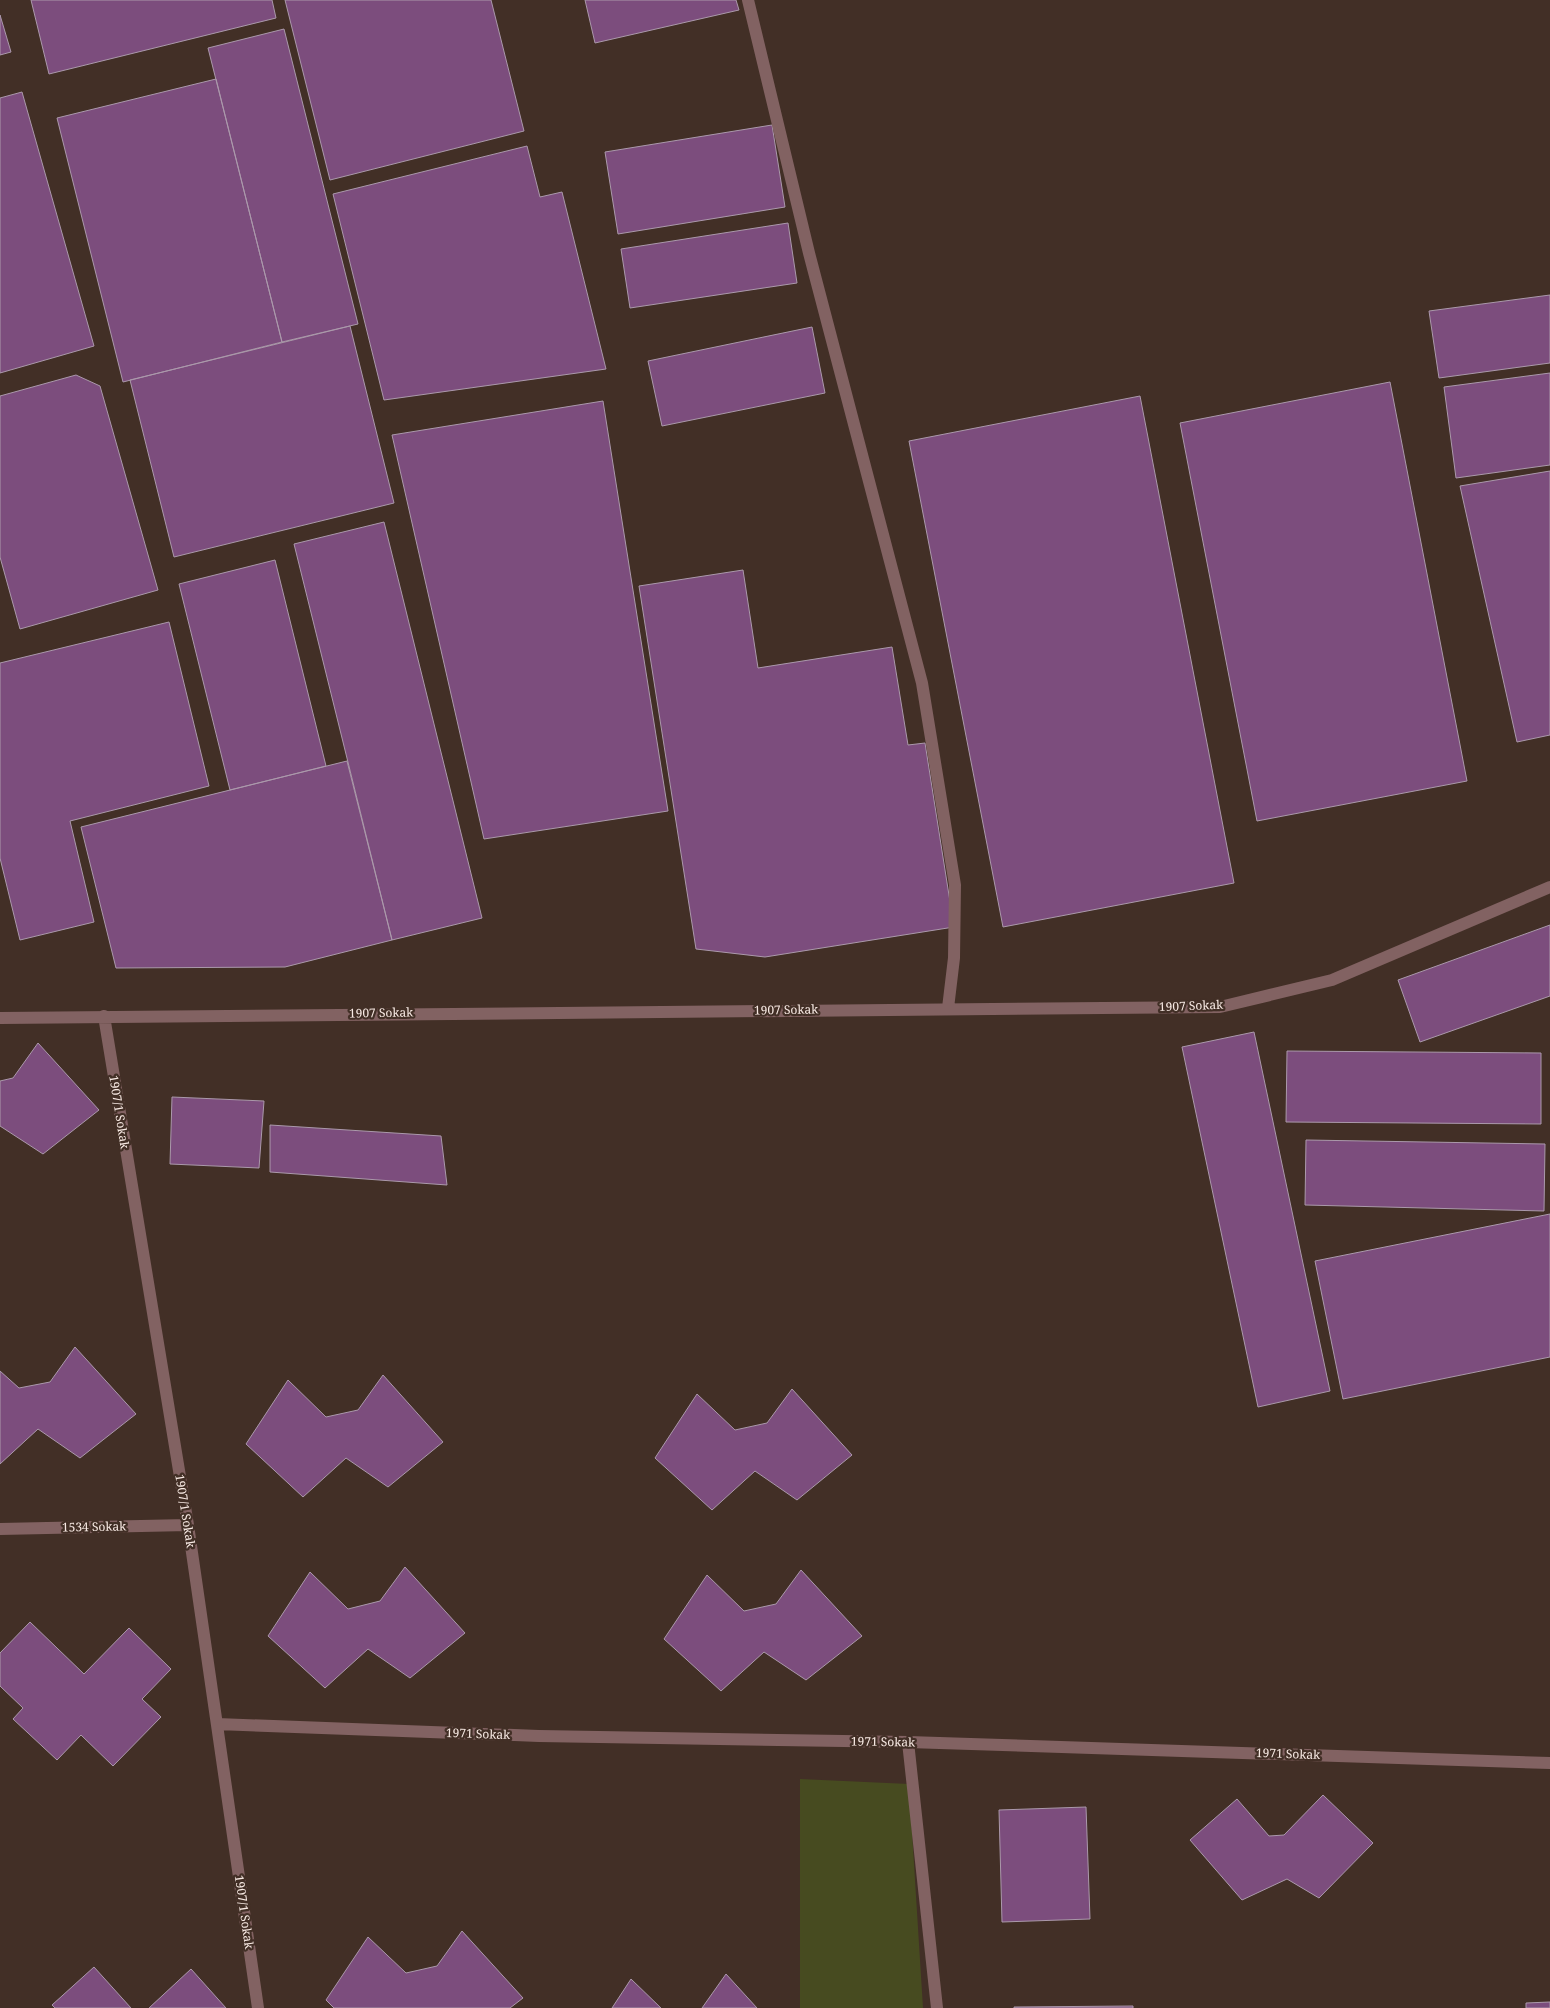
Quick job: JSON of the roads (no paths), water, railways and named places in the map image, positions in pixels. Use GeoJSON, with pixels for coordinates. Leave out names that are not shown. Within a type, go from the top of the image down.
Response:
{"type":"FeatureCollection","features":[{"type":"Feature","properties":{"kind":"street"},"geometry":{"type":"LineString","coordinates":[[748,0],[808,253],[922,683],[955,885],[954,958],[948,1008]]}},
{"type":"Feature","properties":{"kind":"street","name":"1907 Sokak"},"geometry":{"type":"LineString","coordinates":[[0,1018],[1220,1007],[1332,980],[1550,887]]}},
{"type":"Feature","properties":{"kind":"street","name":"1907/1 Sokak"},"geometry":{"type":"LineString","coordinates":[[104,1016],[188,1525],[258,2008]]}},
{"type":"Feature","properties":{"kind":"street","name":"1534 Sokak"},"geometry":{"type":"LineString","coordinates":[[0,1529],[188,1525]]}},
{"type":"Feature","properties":{"kind":"street","name":"1971 Sokak"},"geometry":{"type":"LineString","coordinates":[[217,1724],[540,1736],[908,1742],[1550,1762]]}},
{"type":"Feature","properties":{"kind":"street"},"geometry":{"type":"LineString","coordinates":[[908,1742],[937,2008]]}}]}
